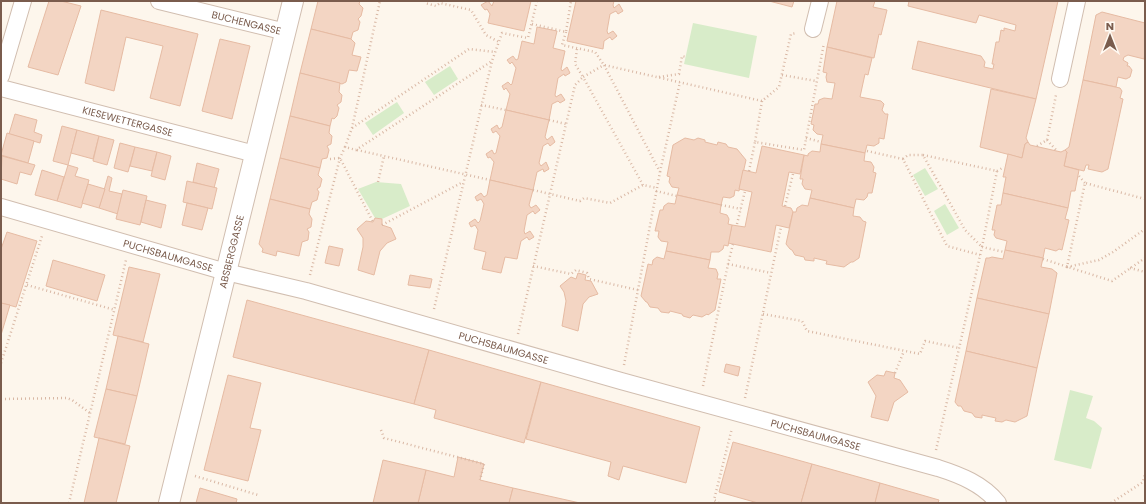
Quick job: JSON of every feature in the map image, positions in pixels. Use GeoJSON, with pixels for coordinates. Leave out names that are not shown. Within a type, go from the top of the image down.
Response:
{"type":"FeatureCollection","features":[{"type":"Feature","properties":{"kind":"street"},"geometry":{"type":"LineString","coordinates":[[1,76],[23,1]]}},
{"type":"Feature","properties":{"kind":"street","name":"BUCHENGASSE"},"geometry":{"type":"LineString","coordinates":[[160,1],[286,32]]}},
{"type":"Feature","properties":{"kind":"street","name":"ABSBERGGASSE"},"geometry":{"type":"LineString","coordinates":[[169,503],[293,1]]}},
{"type":"Feature","properties":{"kind":"street"},"geometry":{"type":"LineString","coordinates":[[814,29],[820,1]]}},
{"type":"Feature","properties":{"kind":"street"},"geometry":{"type":"LineString","coordinates":[[1060,79],[1077,1]]}},
{"type":"Feature","properties":{"kind":"street","name":"KIESEWETTERGASSE"},"geometry":{"type":"LineString","coordinates":[[1,88],[255,154]]}},
{"type":"Feature","properties":{"kind":"street","name":"PUCHSBAUMGASSE"},"geometry":{"type":"LineString","coordinates":[[1,207],[226,272],[306,291],[621,381],[932,466],[957,474],[977,485],[998,503]]}},
{"type":"Feature","properties":{"kind":"path"},"geometry":{"type":"LineString","coordinates":[[306,291],[340,158],[352,128],[380,1]]}},
{"type":"Feature","properties":{"kind":"path"},"geometry":{"type":"LineString","coordinates":[[425,1],[425,3],[436,6],[440,3],[471,10],[486,35],[499,42]]}},
{"type":"Feature","properties":{"kind":"path"},"geometry":{"type":"LineString","coordinates":[[430,326],[492,61],[502,33],[528,38],[538,1]]}},
{"type":"Feature","properties":{"kind":"path"},"geometry":{"type":"LineString","coordinates":[[571,1],[566,32],[562,45],[595,52],[604,65],[660,172]]}},
{"type":"Feature","properties":{"kind":"path"},"geometry":{"type":"LineString","coordinates":[[532,24],[566,32]]}},
{"type":"Feature","properties":{"kind":"path"},"geometry":{"type":"LineString","coordinates":[[749,171],[762,100],[779,87],[791,34],[814,29],[824,41],[804,150],[755,142]]}},
{"type":"Feature","properties":{"kind":"path"},"geometry":{"type":"LineString","coordinates":[[352,128],[469,49],[495,52]]}},
{"type":"Feature","properties":{"kind":"path"},"geometry":{"type":"LineString","coordinates":[[577,49],[575,64],[643,185],[677,196]]}},
{"type":"Feature","properties":{"kind":"path"},"geometry":{"type":"LineString","coordinates":[[657,77],[679,74],[682,56],[686,57]]}},
{"type":"Feature","properties":{"kind":"path"},"geometry":{"type":"LineString","coordinates":[[356,150],[492,61]]}},
{"type":"Feature","properties":{"kind":"path"},"geometry":{"type":"LineString","coordinates":[[514,351],[575,85],[583,77],[604,65],[762,100]]}},
{"type":"Feature","properties":{"kind":"path"},"geometry":{"type":"LineString","coordinates":[[782,75],[816,81]]}},
{"type":"Feature","properties":{"kind":"path"},"geometry":{"type":"LineString","coordinates":[[1037,146],[1047,140],[1060,79]]}},
{"type":"Feature","properties":{"kind":"path"},"geometry":{"type":"LineString","coordinates":[[621,381],[656,190],[680,82]]}},
{"type":"Feature","properties":{"kind":"path"},"geometry":{"type":"LineString","coordinates":[[482,105],[506,110]]}},
{"type":"Feature","properties":{"kind":"path"},"geometry":{"type":"LineString","coordinates":[[549,120],[566,124]]}},
{"type":"Feature","properties":{"kind":"path"},"geometry":{"type":"LineString","coordinates":[[806,138],[821,142]]}},
{"type":"Feature","properties":{"kind":"path"},"geometry":{"type":"LineString","coordinates":[[1047,140],[1056,150]]}},
{"type":"Feature","properties":{"kind":"path"},"geometry":{"type":"LineString","coordinates":[[345,147],[490,180]]}},
{"type":"Feature","properties":{"kind":"path"},"geometry":{"type":"LineString","coordinates":[[866,151],[903,159]]}},
{"type":"Feature","properties":{"kind":"path"},"geometry":{"type":"LineString","coordinates":[[903,159],[908,155],[923,155],[997,171],[1004,167]]}},
{"type":"Feature","properties":{"kind":"path"},"geometry":{"type":"LineString","coordinates":[[923,155],[965,230],[982,248],[1004,252]]}},
{"type":"Feature","properties":{"kind":"path"},"geometry":{"type":"LineString","coordinates":[[378,182],[384,156]]}},
{"type":"Feature","properties":{"kind":"path"},"geometry":{"type":"LineString","coordinates":[[330,159],[340,158]]}},
{"type":"Feature","properties":{"kind":"path"},"geometry":{"type":"LineString","coordinates":[[340,158],[373,222]]}},
{"type":"Feature","properties":{"kind":"path"},"geometry":{"type":"LineString","coordinates":[[903,159],[947,246],[980,255]]}},
{"type":"Feature","properties":{"kind":"path"},"geometry":{"type":"LineString","coordinates":[[932,466],[982,248],[997,171]]}},
{"type":"Feature","properties":{"kind":"path"},"geometry":{"type":"LineString","coordinates":[[786,206],[793,174]]}},
{"type":"Feature","properties":{"kind":"path"},"geometry":{"type":"LineString","coordinates":[[1079,176],[1085,183],[1145,198]]}},
{"type":"Feature","properties":{"kind":"path"},"geometry":{"type":"LineString","coordinates":[[382,225],[463,182]]}},
{"type":"Feature","properties":{"kind":"path"},"geometry":{"type":"LineString","coordinates":[[1067,267],[1085,183]]}},
{"type":"Feature","properties":{"kind":"path"},"geometry":{"type":"LineString","coordinates":[[533,190],[580,201],[584,198],[610,203],[643,185]]}},
{"type":"Feature","properties":{"kind":"path"},"geometry":{"type":"LineString","coordinates":[[737,224],[745,191]]}},
{"type":"Feature","properties":{"kind":"path"},"geometry":{"type":"LineString","coordinates":[[721,205],[741,210]]}},
{"type":"Feature","properties":{"kind":"path"},"geometry":{"type":"LineString","coordinates":[[1,363],[48,220]]}},
{"type":"Feature","properties":{"kind":"path"},"geometry":{"type":"LineString","coordinates":[[719,503],[714,500],[739,413],[763,314],[781,226]]}},
{"type":"Feature","properties":{"kind":"path"},"geometry":{"type":"LineString","coordinates":[[1067,267],[1099,260],[1145,229]]}},
{"type":"Feature","properties":{"kind":"path"},"geometry":{"type":"LineString","coordinates":[[69,503],[130,244]]}},
{"type":"Feature","properties":{"kind":"path"},"geometry":{"type":"LineString","coordinates":[[700,402],[733,244]]}},
{"type":"Feature","properties":{"kind":"path"},"geometry":{"type":"LineString","coordinates":[[1043,259],[1112,281],[1145,258]]}},
{"type":"Feature","properties":{"kind":"path"},"geometry":{"type":"LineString","coordinates":[[728,264],[771,273]]}},
{"type":"Feature","properties":{"kind":"path"},"geometry":{"type":"LineString","coordinates":[[533,266],[571,274],[576,270],[587,273],[589,279],[638,290]]}},
{"type":"Feature","properties":{"kind":"path"},"geometry":{"type":"LineString","coordinates":[[1130,268],[1145,272]]}},
{"type":"Feature","properties":{"kind":"path"},"geometry":{"type":"LineString","coordinates":[[27,285],[115,310]]}},
{"type":"Feature","properties":{"kind":"path"},"geometry":{"type":"LineString","coordinates":[[763,314],[802,321],[807,331],[920,354],[925,341],[959,348]]}},
{"type":"Feature","properties":{"kind":"path"},"geometry":{"type":"LineString","coordinates":[[895,373],[904,351]]}},
{"type":"Feature","properties":{"kind":"path"},"geometry":{"type":"LineString","coordinates":[[1,399],[67,398],[90,413]]}},
{"type":"Feature","properties":{"kind":"path"},"geometry":{"type":"LineString","coordinates":[[381,430],[384,438],[484,464],[480,480]]}},
{"type":"Feature","properties":{"kind":"path"},"geometry":{"type":"LineString","coordinates":[[177,471],[258,495]]}},
{"type":"Feature","properties":{"kind":"path"},"geometry":{"type":"LineString","coordinates":[[1111,503],[1143,482],[1145,474]]}},
{"type":"Feature","properties":{"kind":"green space"},"geometry":{"type":"Polygon","coordinates":[[[693,23],[757,36],[749,78],[684,64],[693,23]]]}},
{"type":"Feature","properties":{"kind":"green space"},"geometry":{"type":"Polygon","coordinates":[[[450,66],[458,79],[434,95],[425,82],[450,66]]]}},
{"type":"Feature","properties":{"kind":"green space"},"geometry":{"type":"Polygon","coordinates":[[[397,102],[404,113],[373,135],[365,123],[397,102]]]}},
{"type":"Feature","properties":{"kind":"green space"},"geometry":{"type":"Polygon","coordinates":[[[925,168],[938,189],[925,196],[913,175],[925,168]]]}},
{"type":"Feature","properties":{"kind":"green space"},"geometry":{"type":"Polygon","coordinates":[[[376,182],[401,184],[410,206],[382,219],[375,218],[358,189],[376,182]]]}},
{"type":"Feature","properties":{"kind":"green space"},"geometry":{"type":"Polygon","coordinates":[[[945,204],[959,228],[947,235],[934,211],[945,204]]]}},
{"type":"Feature","properties":{"kind":"green space"},"geometry":{"type":"Polygon","coordinates":[[[1070,390],[1093,396],[1086,418],[1094,421],[1102,428],[1091,469],[1054,460],[1070,390]]]}},
{"type":"Feature","properties":{"kind":"building"},"geometry":{"type":"Polygon","coordinates":[[[49,1],[61,1],[81,6],[58,75],[28,67],[49,1]]]}},
{"type":"Feature","properties":{"kind":"building"},"geometry":{"type":"Polygon","coordinates":[[[318,1],[360,1],[359,4],[363,8],[361,16],[358,19],[360,22],[358,30],[353,32],[351,39],[311,29],[318,1]]]}},
{"type":"Feature","properties":{"kind":"building"},"geometry":{"type":"Polygon","coordinates":[[[488,1],[492,6],[494,1],[531,1],[524,31],[488,23],[490,14],[487,9],[485,10],[481,5],[488,1]]]}},
{"type":"Feature","properties":{"kind":"building"},"geometry":{"type":"Polygon","coordinates":[[[576,1],[614,1],[614,8],[619,4],[623,11],[618,14],[616,11],[610,14],[607,31],[608,34],[613,31],[617,36],[612,40],[610,37],[604,41],[603,49],[567,41],[576,1]]]}},
{"type":"Feature","properties":{"kind":"building"},"geometry":{"type":"Polygon","coordinates":[[[769,1],[794,1],[792,7],[769,1]]]}},
{"type":"Feature","properties":{"kind":"building"},"geometry":{"type":"Polygon","coordinates":[[[837,1],[875,1],[873,7],[887,10],[881,35],[879,34],[874,58],[827,47],[837,1]]]}},
{"type":"Feature","properties":{"kind":"building"},"geometry":{"type":"Polygon","coordinates":[[[909,1],[1058,1],[1036,99],[912,69],[918,41],[981,56],[985,62],[984,67],[993,69],[994,64],[992,64],[996,42],[999,42],[1001,30],[1004,31],[1004,28],[1015,31],[1016,25],[979,15],[976,23],[908,6],[909,1]]]}},
{"type":"Feature","properties":{"kind":"building"},"geometry":{"type":"Polygon","coordinates":[[[101,10],[198,34],[180,106],[150,98],[163,46],[126,37],[114,91],[85,83],[101,10]]]}},
{"type":"Feature","properties":{"kind":"building"},"geometry":{"type":"Polygon","coordinates":[[[1102,12],[1145,23],[1144,59],[1128,55],[1124,57],[1123,60],[1128,63],[1127,66],[1129,66],[1132,70],[1130,77],[1126,79],[1118,77],[1116,87],[1083,80],[1096,15],[1102,12]]]}},
{"type":"Feature","properties":{"kind":"building"},"geometry":{"type":"Polygon","coordinates":[[[537,27],[557,31],[553,48],[565,51],[561,69],[562,71],[567,67],[570,73],[565,76],[564,74],[558,78],[555,95],[556,97],[561,94],[565,100],[560,103],[558,101],[552,104],[549,120],[506,110],[510,94],[506,88],[504,90],[502,86],[508,82],[511,85],[512,84],[516,68],[512,62],[510,64],[507,60],[513,56],[516,60],[518,59],[522,41],[534,44],[537,27]]]}},
{"type":"Feature","properties":{"kind":"building"},"geometry":{"type":"Polygon","coordinates":[[[311,29],[351,39],[355,43],[352,55],[361,57],[357,71],[349,70],[346,82],[342,84],[300,73],[311,29]]]}},
{"type":"Feature","properties":{"kind":"building"},"geometry":{"type":"Polygon","coordinates":[[[220,39],[250,46],[232,119],[202,111],[220,39]]]}},
{"type":"Feature","properties":{"kind":"building"},"geometry":{"type":"Polygon","coordinates":[[[827,47],[872,58],[868,75],[865,74],[860,97],[881,101],[884,104],[882,110],[885,114],[888,114],[884,139],[879,138],[879,143],[874,146],[867,145],[865,153],[821,144],[823,135],[817,134],[813,130],[814,125],[811,124],[815,104],[818,104],[819,100],[824,98],[832,99],[835,83],[827,82],[827,73],[823,72],[827,47]]]}},
{"type":"Feature","properties":{"kind":"building"},"geometry":{"type":"Polygon","coordinates":[[[300,73],[340,83],[339,92],[342,95],[341,102],[337,105],[339,108],[337,116],[334,119],[332,118],[330,126],[290,116],[300,73]]]}},
{"type":"Feature","properties":{"kind":"building"},"geometry":{"type":"Polygon","coordinates":[[[1083,80],[1120,88],[1122,91],[1120,98],[1123,99],[1108,169],[1102,172],[1088,169],[1089,165],[1086,165],[1084,171],[1064,166],[1067,152],[1065,150],[1069,147],[1083,80]]]}},
{"type":"Feature","properties":{"kind":"building"},"geometry":{"type":"Polygon","coordinates":[[[991,89],[1036,99],[1026,138],[1028,142],[1025,144],[1022,158],[980,147],[991,89]]]}},
{"type":"Feature","properties":{"kind":"building"},"geometry":{"type":"Polygon","coordinates":[[[506,110],[549,120],[545,137],[547,140],[552,136],[555,142],[550,146],[548,143],[543,146],[539,163],[541,166],[546,162],[549,169],[544,172],[543,169],[537,172],[533,190],[490,180],[494,162],[490,157],[488,158],[486,154],[492,150],[494,154],[496,153],[500,136],[496,131],[493,133],[491,129],[497,125],[499,129],[502,127],[506,110]]]}},
{"type":"Feature","properties":{"kind":"building"},"geometry":{"type":"Polygon","coordinates":[[[15,114],[37,120],[34,132],[42,135],[40,143],[9,134],[15,114]]]}},
{"type":"Feature","properties":{"kind":"building"},"geometry":{"type":"Polygon","coordinates":[[[290,116],[330,126],[329,133],[332,136],[331,144],[327,146],[329,150],[327,158],[322,159],[320,168],[280,158],[290,116]]]}},
{"type":"Feature","properties":{"kind":"building"},"geometry":{"type":"Polygon","coordinates":[[[62,126],[77,130],[68,165],[53,161],[62,126]]]}},
{"type":"Feature","properties":{"kind":"building"},"geometry":{"type":"Polygon","coordinates":[[[77,130],[99,136],[93,159],[71,153],[77,130]]]}},
{"type":"Feature","properties":{"kind":"building"},"geometry":{"type":"Polygon","coordinates":[[[7,133],[34,141],[28,163],[1,155],[7,133]]]}},
{"type":"Feature","properties":{"kind":"building"},"geometry":{"type":"Polygon","coordinates":[[[99,136],[114,140],[107,165],[93,161],[99,136]]]}},
{"type":"Feature","properties":{"kind":"building"},"geometry":{"type":"Polygon","coordinates":[[[685,138],[694,140],[698,138],[705,140],[705,142],[717,145],[718,142],[726,144],[728,147],[737,149],[746,160],[739,191],[735,190],[734,196],[730,198],[723,197],[721,205],[677,195],[679,188],[672,187],[669,182],[670,177],[667,176],[673,145],[685,138]]]}},
{"type":"Feature","properties":{"kind":"building"},"geometry":{"type":"Polygon","coordinates":[[[1028,142],[1030,145],[1061,152],[1065,150],[1067,152],[1064,166],[1079,170],[1075,191],[1071,191],[1068,208],[1003,193],[1006,177],[1003,177],[1008,154],[1022,158],[1025,144],[1028,142]]]}},
{"type":"Feature","properties":{"kind":"building"},"geometry":{"type":"Polygon","coordinates":[[[120,143],[135,147],[128,172],[114,168],[120,143]]]}},
{"type":"Feature","properties":{"kind":"building"},"geometry":{"type":"Polygon","coordinates":[[[821,144],[865,153],[864,161],[871,162],[874,167],[873,172],[876,173],[872,193],[868,193],[864,200],[856,199],[854,208],[810,198],[812,190],[805,189],[802,184],[803,179],[800,179],[804,155],[808,156],[808,154],[812,151],[820,152],[821,144]]]}},
{"type":"Feature","properties":{"kind":"building"},"geometry":{"type":"Polygon","coordinates":[[[762,146],[804,155],[800,174],[789,172],[782,206],[791,208],[793,212],[789,228],[776,225],[771,252],[728,243],[732,225],[745,227],[752,192],[739,189],[743,170],[756,173],[762,146]]]}},
{"type":"Feature","properties":{"kind":"building"},"geometry":{"type":"Polygon","coordinates":[[[135,147],[157,152],[152,171],[130,166],[135,147]]]}},
{"type":"Feature","properties":{"kind":"building"},"geometry":{"type":"Polygon","coordinates":[[[157,152],[171,156],[165,180],[151,176],[157,152]]]}},
{"type":"Feature","properties":{"kind":"building"},"geometry":{"type":"Polygon","coordinates":[[[2,156],[35,165],[31,175],[20,172],[17,184],[1,179],[2,156]]]}},
{"type":"Feature","properties":{"kind":"building"},"geometry":{"type":"Polygon","coordinates":[[[280,158],[320,168],[318,175],[322,179],[320,187],[317,189],[319,192],[317,200],[312,202],[310,209],[270,199],[280,158]]]}},
{"type":"Feature","properties":{"kind":"building"},"geometry":{"type":"Polygon","coordinates":[[[197,163],[219,169],[214,188],[193,182],[197,163]]]}},
{"type":"Feature","properties":{"kind":"building"},"geometry":{"type":"Polygon","coordinates":[[[68,165],[78,168],[75,176],[89,180],[81,208],[57,201],[68,165]]]}},
{"type":"Feature","properties":{"kind":"building"},"geometry":{"type":"Polygon","coordinates":[[[42,170],[64,177],[57,201],[35,195],[42,170]]]}},
{"type":"Feature","properties":{"kind":"building"},"geometry":{"type":"Polygon","coordinates":[[[108,176],[112,178],[109,191],[122,194],[118,214],[99,208],[108,176]]]}},
{"type":"Feature","properties":{"kind":"building"},"geometry":{"type":"Polygon","coordinates":[[[490,180],[533,190],[529,205],[531,208],[536,205],[540,210],[535,214],[533,211],[527,215],[524,231],[525,234],[530,231],[534,237],[529,240],[527,237],[521,241],[517,259],[505,257],[501,273],[482,269],[486,252],[474,249],[478,230],[475,225],[471,227],[469,223],[475,219],[478,223],[480,221],[484,204],[481,199],[477,201],[475,197],[481,193],[484,197],[487,195],[490,180]]]}},
{"type":"Feature","properties":{"kind":"building"},"geometry":{"type":"Polygon","coordinates":[[[187,181],[217,188],[212,209],[183,202],[187,181]]]}},
{"type":"Feature","properties":{"kind":"building"},"geometry":{"type":"Polygon","coordinates":[[[88,184],[105,189],[99,208],[82,203],[88,184]]]}},
{"type":"Feature","properties":{"kind":"building"},"geometry":{"type":"Polygon","coordinates":[[[123,190],[147,196],[140,225],[116,219],[123,190]]]}},
{"type":"Feature","properties":{"kind":"building"},"geometry":{"type":"Polygon","coordinates":[[[1003,193],[1068,208],[1065,219],[1069,220],[1062,250],[1059,249],[1056,251],[1045,248],[1043,258],[1005,250],[1007,241],[996,238],[994,235],[995,230],[992,230],[997,205],[1001,205],[1003,193]]]}},
{"type":"Feature","properties":{"kind":"building"},"geometry":{"type":"Polygon","coordinates":[[[677,195],[721,205],[720,213],[727,215],[729,219],[728,224],[732,225],[728,246],[724,245],[723,249],[719,252],[711,252],[710,260],[666,251],[668,242],[661,241],[658,237],[659,231],[655,231],[660,210],[663,210],[664,206],[668,203],[675,204],[677,195]]]}},
{"type":"Feature","properties":{"kind":"building"},"geometry":{"type":"Polygon","coordinates":[[[810,198],[854,208],[853,216],[860,217],[866,222],[859,258],[844,267],[826,264],[827,261],[814,258],[814,261],[805,260],[804,257],[795,255],[790,249],[786,244],[793,212],[796,212],[797,208],[802,205],[808,206],[810,198]]]}},
{"type":"Feature","properties":{"kind":"building"},"geometry":{"type":"Polygon","coordinates":[[[270,199],[310,209],[309,214],[312,219],[311,227],[307,229],[309,232],[308,240],[302,242],[299,256],[277,251],[276,256],[262,252],[263,249],[259,244],[270,199]]]}},
{"type":"Feature","properties":{"kind":"building"},"geometry":{"type":"Polygon","coordinates":[[[146,200],[166,205],[161,228],[141,222],[146,200]]]}},
{"type":"Feature","properties":{"kind":"building"},"geometry":{"type":"Polygon","coordinates":[[[187,203],[208,208],[202,230],[182,225],[187,203]]]}},
{"type":"Feature","properties":{"kind":"building"},"geometry":{"type":"Polygon","coordinates":[[[375,218],[382,219],[382,225],[391,228],[396,239],[387,243],[380,251],[374,275],[358,270],[363,247],[363,238],[357,229],[366,221],[373,222],[375,218]]]}},
{"type":"Feature","properties":{"kind":"building"},"geometry":{"type":"Polygon","coordinates":[[[7,232],[37,241],[16,307],[1,303],[1,249],[7,232]]]}},
{"type":"Feature","properties":{"kind":"building"},"geometry":{"type":"Polygon","coordinates":[[[329,246],[343,249],[339,266],[325,263],[329,246]]]}},
{"type":"Feature","properties":{"kind":"building"},"geometry":{"type":"Polygon","coordinates":[[[1005,250],[1043,258],[1041,267],[1052,269],[1057,273],[1049,314],[977,298],[986,258],[992,257],[1003,259],[1005,250]]]}},
{"type":"Feature","properties":{"kind":"building"},"geometry":{"type":"Polygon","coordinates":[[[666,251],[710,260],[708,268],[716,269],[718,274],[717,279],[721,279],[715,310],[702,317],[693,315],[690,318],[670,311],[669,313],[661,312],[658,308],[650,307],[641,296],[648,264],[652,265],[653,260],[657,257],[664,259],[666,251]]]}},
{"type":"Feature","properties":{"kind":"building"},"geometry":{"type":"Polygon","coordinates":[[[53,260],[105,275],[97,301],[46,286],[53,260]]]}},
{"type":"Feature","properties":{"kind":"building"},"geometry":{"type":"Polygon","coordinates":[[[129,267],[160,274],[143,342],[113,335],[129,267]]]}},
{"type":"Feature","properties":{"kind":"building"},"geometry":{"type":"Polygon","coordinates":[[[578,273],[586,275],[585,280],[591,281],[598,294],[589,297],[583,304],[578,331],[562,326],[566,301],[564,292],[560,286],[571,277],[576,279],[578,273]]]}},
{"type":"Feature","properties":{"kind":"building"},"geometry":{"type":"Polygon","coordinates":[[[410,275],[432,279],[430,288],[408,285],[410,275]]]}},
{"type":"Feature","properties":{"kind":"building"},"geometry":{"type":"Polygon","coordinates":[[[977,298],[1049,314],[1037,368],[966,351],[977,298]]]}},
{"type":"Feature","properties":{"kind":"building"},"geometry":{"type":"Polygon","coordinates":[[[247,300],[429,350],[414,404],[233,357],[247,300]]]}},
{"type":"Feature","properties":{"kind":"building"},"geometry":{"type":"Polygon","coordinates":[[[1,303],[10,305],[1,335],[1,303]]]}},
{"type":"Feature","properties":{"kind":"building"},"geometry":{"type":"Polygon","coordinates":[[[118,336],[149,344],[137,396],[106,389],[118,336]]]}},
{"type":"Feature","properties":{"kind":"building"},"geometry":{"type":"Polygon","coordinates":[[[429,350],[541,382],[524,443],[434,418],[436,410],[414,404],[429,350]]]}},
{"type":"Feature","properties":{"kind":"building"},"geometry":{"type":"Polygon","coordinates":[[[966,351],[1037,368],[1027,416],[1015,422],[1006,420],[1002,422],[995,421],[996,418],[982,415],[982,418],[975,417],[972,413],[964,411],[961,406],[958,406],[955,402],[966,351]]]}},
{"type":"Feature","properties":{"kind":"building"},"geometry":{"type":"Polygon","coordinates":[[[726,364],[740,367],[738,376],[724,372],[726,364]]]}},
{"type":"Feature","properties":{"kind":"building"},"geometry":{"type":"Polygon","coordinates":[[[886,371],[895,373],[894,378],[900,380],[908,392],[894,402],[888,421],[871,417],[876,396],[868,382],[877,375],[884,376],[886,371]]]}},
{"type":"Feature","properties":{"kind":"building"},"geometry":{"type":"Polygon","coordinates":[[[228,375],[261,383],[250,428],[261,430],[248,481],[204,470],[228,375]]]}},
{"type":"Feature","properties":{"kind":"building"},"geometry":{"type":"Polygon","coordinates":[[[541,382],[700,427],[686,483],[623,466],[619,480],[608,476],[611,462],[526,439],[541,382]]]}},
{"type":"Feature","properties":{"kind":"building"},"geometry":{"type":"Polygon","coordinates":[[[106,389],[137,396],[125,444],[94,437],[106,389]]]}},
{"type":"Feature","properties":{"kind":"building"},"geometry":{"type":"Polygon","coordinates":[[[99,438],[130,446],[116,503],[84,503],[99,438]]]}},
{"type":"Feature","properties":{"kind":"building"},"geometry":{"type":"Polygon","coordinates":[[[733,442],[812,464],[801,503],[758,503],[719,492],[733,442]]]}},
{"type":"Feature","properties":{"kind":"building"},"geometry":{"type":"Polygon","coordinates":[[[458,457],[484,464],[480,480],[513,488],[509,503],[418,503],[426,470],[454,477],[458,457]]]}},
{"type":"Feature","properties":{"kind":"building"},"geometry":{"type":"Polygon","coordinates":[[[383,460],[426,470],[418,503],[373,503],[383,460]]]}},
{"type":"Feature","properties":{"kind":"building"},"geometry":{"type":"Polygon","coordinates":[[[812,464],[880,483],[875,503],[801,503],[812,464]]]}},
{"type":"Feature","properties":{"kind":"building"},"geometry":{"type":"Polygon","coordinates":[[[880,483],[939,500],[938,503],[875,503],[880,483]]]}},
{"type":"Feature","properties":{"kind":"building"},"geometry":{"type":"Polygon","coordinates":[[[200,488],[237,499],[236,503],[196,503],[200,488]]]}},
{"type":"Feature","properties":{"kind":"building"},"geometry":{"type":"Polygon","coordinates":[[[513,488],[580,503],[509,503],[513,488]]]}}]}
